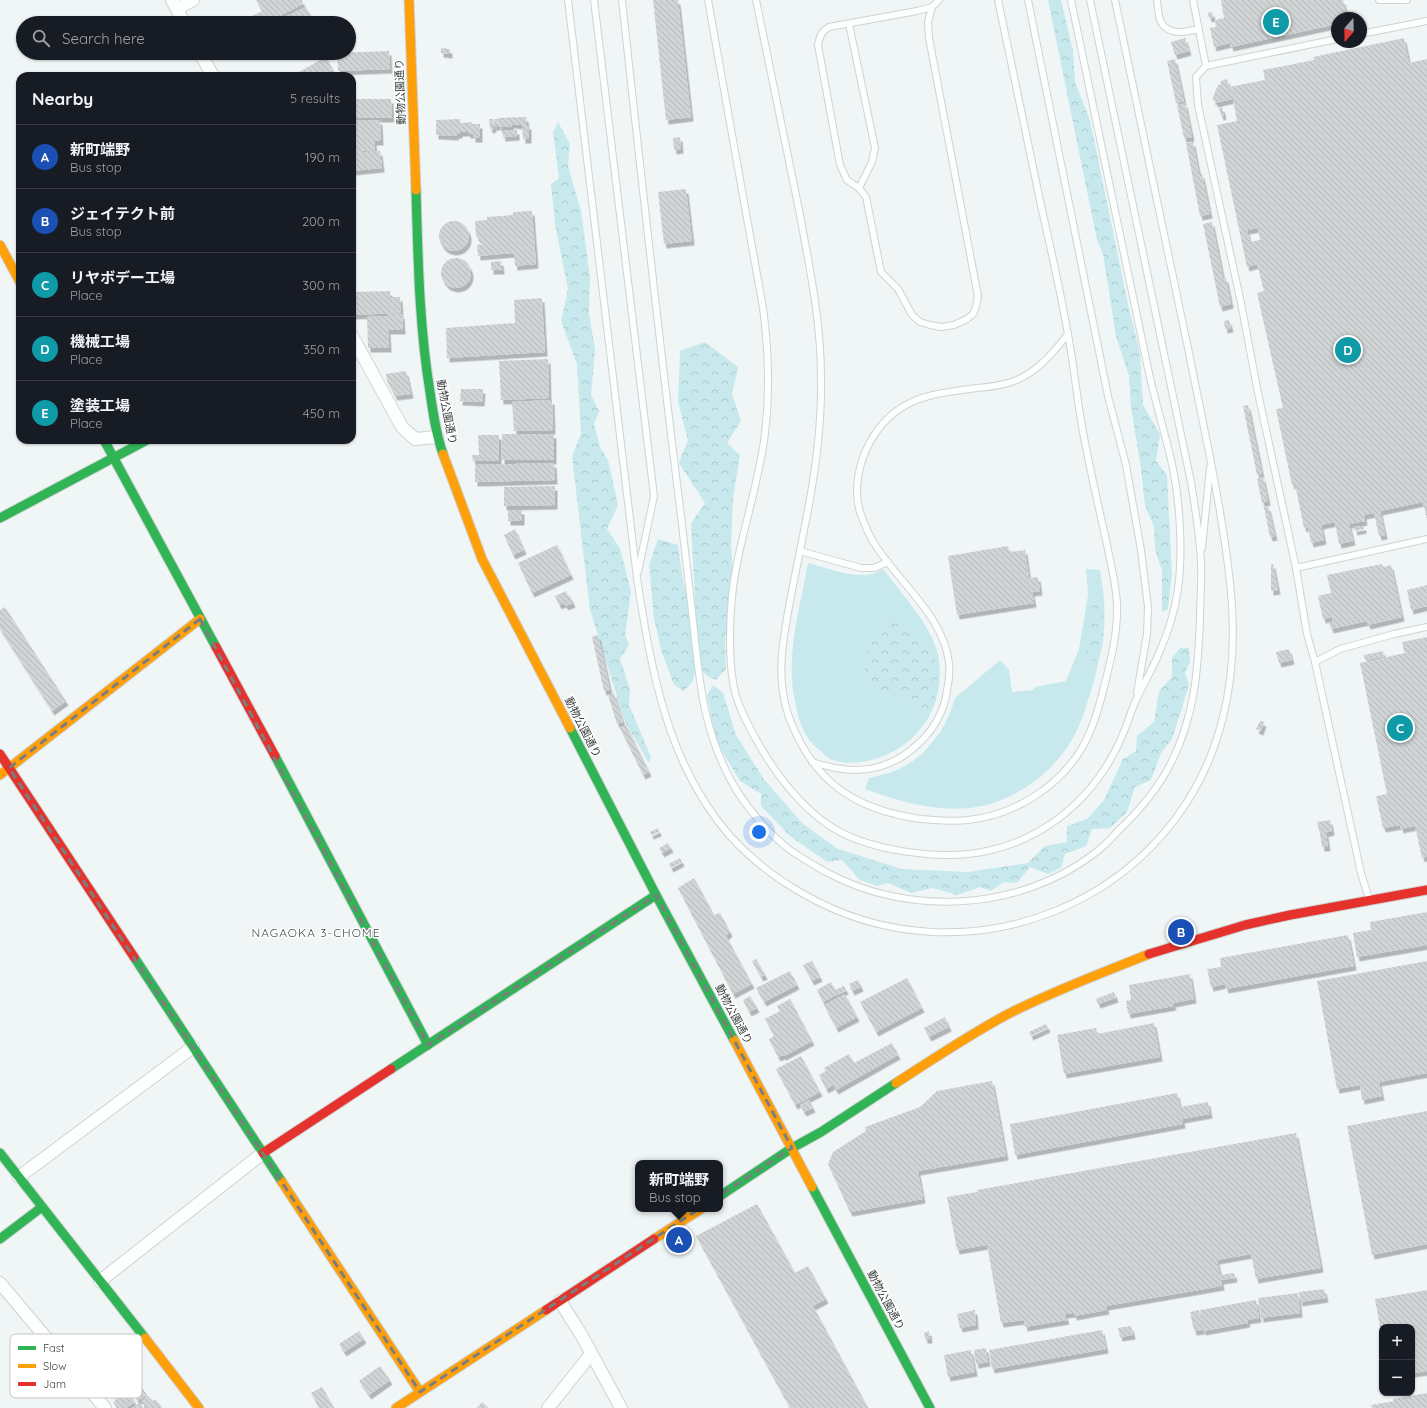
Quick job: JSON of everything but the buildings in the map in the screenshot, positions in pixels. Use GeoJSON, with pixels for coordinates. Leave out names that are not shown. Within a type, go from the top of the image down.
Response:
{"type":"FeatureCollection","features":[{"type":"Feature","properties":{"kind":"street"},"geometry":{"type":"LineString","coordinates":[[180,16],[174,4],[193,0]]}},
{"type":"Feature","properties":{"kind":"street","name":"動物公園通り"},"geometry":{"type":"LineString","coordinates":[[409,0],[418,261],[425,362],[437,437],[451,478],[482,559],[656,895],[930,1408]]}},
{"type":"Feature","properties":{"kind":"street"},"geometry":{"type":"LineString","coordinates":[[204,60],[211,72]]}},
{"type":"Feature","properties":{"kind":"street"},"geometry":{"type":"LineString","coordinates":[[0,245],[16,275]]}},
{"type":"Feature","properties":{"kind":"street"},"geometry":{"type":"LineString","coordinates":[[356,343],[402,427],[415,439],[437,437]]}},
{"type":"Feature","properties":{"kind":"street"},"geometry":{"type":"LineString","coordinates":[[106,444],[272,750],[428,1045]]}},
{"type":"Feature","properties":{"kind":"street"},"geometry":{"type":"LineString","coordinates":[[0,518],[139,444]]}},
{"type":"Feature","properties":{"kind":"street"},"geometry":{"type":"LineString","coordinates":[[0,775],[200,619]]}},
{"type":"Feature","properties":{"kind":"street"},"geometry":{"type":"LineString","coordinates":[[0,754],[420,1392]]}},
{"type":"Feature","properties":{"kind":"street"},"geometry":{"type":"LineString","coordinates":[[723,1194],[792,1148],[820,1132],[956,1044],[1009,1014],[1065,988],[1155,952],[1245,926],[1290,915],[1427,890]]}},
{"type":"Feature","properties":{"kind":"street"},"geometry":{"type":"LineString","coordinates":[[100,1281],[263,1153],[656,895]]}},
{"type":"Feature","properties":{"kind":"street"},"geometry":{"type":"LineString","coordinates":[[19,1177],[194,1047]]}},
{"type":"Feature","properties":{"kind":"street"},"geometry":{"type":"LineString","coordinates":[[0,1153],[141,1334]]}},
{"type":"Feature","properties":{"kind":"street"},"geometry":{"type":"LineString","coordinates":[[0,1239],[42,1207]]}},
{"type":"Feature","properties":{"kind":"street"},"geometry":{"type":"LineString","coordinates":[[396,1408],[696,1212]]}},
{"type":"Feature","properties":{"kind":"street"},"geometry":{"type":"LineString","coordinates":[[0,1283],[43,1334]]}},
{"type":"Feature","properties":{"kind":"street"},"geometry":{"type":"LineString","coordinates":[[560,1301],[582,1336],[590,1354],[621,1408]]}},
{"type":"Feature","properties":{"kind":"street"},"geometry":{"type":"LineString","coordinates":[[142,1335],[199,1408]]}},
{"type":"Feature","properties":{"kind":"street"},"geometry":{"type":"LineString","coordinates":[[548,1408],[590,1354]]}},
{"type":"Feature","properties":{"kind":"street"},"geometry":{"type":"LineString","coordinates":[[97,1398],[105,1408]]}},
{"type":"Feature","properties":{"kind":"lane"},"geometry":{"type":"LineString","coordinates":[[568,0],[637,578],[649,653],[665,718],[676,746],[709,810],[732,838],[754,859],[784,883],[816,902],[845,915],[884,927],[932,932],[966,932],[1005,927],[1034,919],[1066,907],[1102,888],[1126,870],[1147,851],[1184,807],[1205,770],[1214,748],[1224,714],[1232,661],[1234,632],[1231,578],[1211,458],[1115,0]]}},
{"type":"Feature","properties":{"kind":"lane"},"geometry":{"type":"LineString","coordinates":[[594,0],[654,496],[637,578]]}},
{"type":"Feature","properties":{"kind":"lane"},"geometry":{"type":"LineString","coordinates":[[622,0],[662,366],[703,706],[712,738],[723,766],[739,794],[760,821],[785,846],[834,876],[862,888],[888,896],[946,902],[973,900],[1025,889],[1051,879],[1076,866],[1095,853],[1138,813],[1155,790],[1172,761],[1184,731],[1193,701],[1197,679],[1201,560],[1211,458]]}},
{"type":"Feature","properties":{"kind":"lane"},"geometry":{"type":"LineString","coordinates":[[708,0],[763,308],[767,341],[768,379],[764,440],[737,562],[730,617],[731,657],[736,696],[746,720],[784,784],[829,825],[862,841],[890,849],[918,853],[953,855],[986,852],[1017,842],[1038,832],[1058,819],[1094,784],[1109,763],[1124,732],[1136,700],[1160,651],[1178,590],[1180,539],[1173,467],[1153,391],[1071,0]]}},
{"type":"Feature","properties":{"kind":"lane"},"geometry":{"type":"LineString","coordinates":[[756,0],[809,264],[816,308],[822,375],[818,446],[813,484],[781,655],[784,698],[795,732],[812,762],[835,786],[848,796],[872,808],[894,814],[941,821],[967,821],[1014,808],[1035,796],[1051,784],[1063,772],[1084,746],[1099,708],[1115,641],[1117,605],[1114,576],[1082,425],[1068,334],[998,0]]}},
{"type":"Feature","properties":{"kind":"lane"},"geometry":{"type":"LineString","coordinates":[[932,7],[928,22],[930,38],[978,296],[973,314],[967,319],[954,325],[941,327],[920,322],[912,315],[898,289],[881,272],[866,197],[859,188],[847,180],[840,165],[818,45],[823,30],[829,27],[917,11],[932,7],[939,0]]}},
{"type":"Feature","properties":{"kind":"lane"},"geometry":{"type":"LineString","coordinates":[[1028,0],[1108,396],[1126,465],[1141,550],[1148,607],[1147,634],[1136,700]]}},
{"type":"Feature","properties":{"kind":"lane"},"geometry":{"type":"LineString","coordinates":[[1090,0],[1191,482],[1201,560]]}},
{"type":"Feature","properties":{"kind":"lane"},"geometry":{"type":"LineString","coordinates":[[1157,0],[1161,21],[1166,27],[1175,32],[1185,32],[1199,29]]}},
{"type":"Feature","properties":{"kind":"lane"},"geometry":{"type":"LineString","coordinates":[[1193,0],[1206,66]]}},
{"type":"Feature","properties":{"kind":"lane"},"geometry":{"type":"LineString","coordinates":[[1379,0],[1407,0]]}},
{"type":"Feature","properties":{"kind":"lane"},"geometry":{"type":"LineString","coordinates":[[1367,33],[1427,21]]}},
{"type":"Feature","properties":{"kind":"lane"},"geometry":{"type":"LineString","coordinates":[[849,24],[875,148],[872,162],[859,188]]}},
{"type":"Feature","properties":{"kind":"lane"},"geometry":{"type":"LineString","coordinates":[[1331,40],[1206,66],[1196,77],[1198,105],[1296,568],[1307,634],[1315,662],[1361,873],[1370,900]]}},
{"type":"Feature","properties":{"kind":"lane"},"geometry":{"type":"LineString","coordinates":[[812,762],[842,770],[862,770],[880,767],[895,762],[908,754],[923,740],[935,725],[946,697],[949,678],[949,662],[937,628],[926,611],[874,544],[866,529],[860,510],[857,496],[858,479],[862,460],[870,442],[880,427],[906,404],[938,394],[998,386],[1017,380],[1046,361],[1068,334]]}},
{"type":"Feature","properties":{"kind":"lane"},"geometry":{"type":"LineString","coordinates":[[1296,568],[1427,539]]}},
{"type":"Feature","properties":{"kind":"lane"},"geometry":{"type":"LineString","coordinates":[[800,551],[861,568],[874,568],[888,562]]}},
{"type":"Feature","properties":{"kind":"lane"},"geometry":{"type":"LineString","coordinates":[[1315,662],[1340,649],[1394,634],[1427,627]]}},
{"type":"Feature","properties":{"kind":"highlighted area"},"geometry":{"type":"Polygon","coordinates":[[[200,619],[428,1045],[656,895],[792,1148],[420,1392],[9,768],[200,619]]]}},
{"type":"Feature","properties":{"kind":"green space"},"geometry":{"type":"Polygon","coordinates":[[[1048,0],[1061,0],[1073,51],[1075,82],[1090,120],[1128,304],[1140,353],[1143,405],[1160,434],[1156,461],[1167,475],[1172,574],[1168,609],[1162,612],[1162,571],[1155,549],[1154,527],[1145,505],[1131,407],[1129,376],[1116,336],[1103,254],[1097,240],[1048,0]]]}},
{"type":"Feature","properties":{"kind":"green space"},"geometry":{"type":"Polygon","coordinates":[[[558,122],[570,144],[568,166],[581,211],[590,277],[589,313],[595,350],[591,395],[599,411],[594,424],[600,447],[608,460],[618,505],[607,529],[620,548],[631,592],[625,635],[629,645],[620,659],[630,689],[629,705],[651,757],[649,763],[625,722],[590,610],[572,456],[581,434],[577,364],[561,321],[568,289],[555,224],[551,184],[559,178],[553,132],[558,122]]]}},
{"type":"Feature","properties":{"kind":"green space"},"geometry":{"type":"Polygon","coordinates":[[[705,342],[738,367],[732,394],[741,421],[727,443],[740,455],[733,498],[731,545],[735,598],[725,638],[726,669],[716,680],[707,676],[700,668],[696,669],[692,682],[684,691],[674,685],[661,650],[654,618],[649,565],[658,539],[678,545],[683,581],[696,619],[691,523],[705,503],[679,463],[688,440],[678,402],[680,351],[705,342]]]}},
{"type":"Feature","properties":{"kind":"green space"},"geometry":{"type":"Polygon","coordinates":[[[808,563],[846,574],[856,575],[875,573],[883,569],[923,621],[935,644],[940,673],[934,705],[927,720],[918,733],[906,744],[875,759],[852,763],[830,759],[811,742],[800,722],[792,684],[792,667],[795,632],[808,563]]]}},
{"type":"Feature","properties":{"kind":"green space"},"geometry":{"type":"Polygon","coordinates":[[[1086,569],[1100,570],[1105,620],[1103,641],[1094,681],[1077,731],[1065,750],[1045,773],[1020,791],[1006,798],[977,807],[948,809],[920,805],[865,789],[869,778],[901,768],[913,761],[925,751],[941,731],[950,713],[955,698],[1000,660],[1009,670],[1012,692],[1033,690],[1035,687],[1066,681],[1079,649],[1088,595],[1086,569]]]}},
{"type":"Feature","properties":{"kind":"green space"},"geometry":{"type":"Polygon","coordinates":[[[1096,593],[1100,595],[1103,620],[1103,644],[1098,660],[1092,661],[1086,651],[1093,615],[1091,601],[1096,593]]]}},
{"type":"Feature","properties":{"kind":"green space"},"geometry":{"type":"Polygon","coordinates":[[[902,619],[920,632],[934,656],[938,676],[933,703],[927,710],[919,710],[907,694],[889,697],[877,689],[865,671],[867,646],[883,621],[902,619]]]}},
{"type":"Feature","properties":{"kind":"green space"},"geometry":{"type":"Polygon","coordinates":[[[1180,648],[1189,648],[1190,662],[1185,673],[1189,685],[1172,739],[1161,753],[1151,780],[1135,787],[1127,812],[1110,828],[1092,829],[1086,846],[1065,854],[1061,868],[1048,874],[1030,867],[1017,883],[1003,882],[991,891],[980,887],[957,895],[933,888],[911,893],[888,883],[877,886],[860,880],[842,860],[827,862],[790,836],[761,806],[761,794],[740,781],[716,741],[707,695],[713,685],[723,693],[736,735],[763,778],[803,824],[838,849],[902,869],[968,872],[1028,863],[1045,846],[1067,842],[1067,826],[1087,819],[1104,800],[1123,759],[1136,751],[1137,736],[1154,722],[1159,691],[1172,677],[1172,658],[1180,648]]]}},
{"type":"Feature","properties":{"kind":"traffic: fast"},"geometry":{"type":"LineString","coordinates":[[416,190],[417,240],[423,342],[438,439],[443,454]]}},
{"type":"Feature","properties":{"kind":"traffic: fast"},"geometry":{"type":"LineString","coordinates":[[106,444],[216,647]]}},
{"type":"Feature","properties":{"kind":"traffic: fast"},"geometry":{"type":"LineString","coordinates":[[0,518],[139,444]]}},
{"type":"Feature","properties":{"kind":"traffic: fast"},"geometry":{"type":"LineString","coordinates":[[570,728],[656,895],[734,1040]]}},
{"type":"Feature","properties":{"kind":"traffic: fast"},"geometry":{"type":"LineString","coordinates":[[275,756],[428,1045]]}},
{"type":"Feature","properties":{"kind":"traffic: fast"},"geometry":{"type":"LineString","coordinates":[[391,1069],[656,895]]}},
{"type":"Feature","properties":{"kind":"traffic: fast"},"geometry":{"type":"LineString","coordinates":[[134,957],[282,1182]]}},
{"type":"Feature","properties":{"kind":"traffic: fast"},"geometry":{"type":"LineString","coordinates":[[723,1194],[792,1148],[821,1132],[896,1083]]}},
{"type":"Feature","properties":{"kind":"traffic: fast"},"geometry":{"type":"LineString","coordinates":[[0,1153],[142,1334]]}},
{"type":"Feature","properties":{"kind":"traffic: fast"},"geometry":{"type":"LineString","coordinates":[[812,1187],[930,1408]]}},
{"type":"Feature","properties":{"kind":"traffic: fast"},"geometry":{"type":"LineString","coordinates":[[0,1239],[42,1207]]}},
{"type":"Feature","properties":{"kind":"traffic: fast"},"geometry":{"type":"LineString","coordinates":[[142,1334],[145,1338]]}},
{"type":"Feature","properties":{"kind":"traffic: slow"},"geometry":{"type":"LineString","coordinates":[[409,0],[416,190]]}},
{"type":"Feature","properties":{"kind":"traffic: slow"},"geometry":{"type":"LineString","coordinates":[[0,245],[16,275]]}},
{"type":"Feature","properties":{"kind":"traffic: slow"},"geometry":{"type":"LineString","coordinates":[[443,454],[482,559],[570,728]]}},
{"type":"Feature","properties":{"kind":"traffic: slow"},"geometry":{"type":"LineString","coordinates":[[0,775],[200,619]]}},
{"type":"Feature","properties":{"kind":"traffic: slow"},"geometry":{"type":"LineString","coordinates":[[896,1083],[965,1039],[1008,1014],[1060,990],[1149,954]]}},
{"type":"Feature","properties":{"kind":"traffic: slow"},"geometry":{"type":"LineString","coordinates":[[734,1040],[812,1187]]}},
{"type":"Feature","properties":{"kind":"traffic: slow"},"geometry":{"type":"LineString","coordinates":[[282,1182],[420,1392]]}},
{"type":"Feature","properties":{"kind":"traffic: slow"},"geometry":{"type":"LineString","coordinates":[[654,1239],[696,1212]]}},
{"type":"Feature","properties":{"kind":"traffic: slow"},"geometry":{"type":"LineString","coordinates":[[396,1408],[546,1310]]}},
{"type":"Feature","properties":{"kind":"traffic: slow"},"geometry":{"type":"LineString","coordinates":[[145,1338],[199,1408]]}},
{"type":"Feature","properties":{"kind":"traffic: jam"},"geometry":{"type":"LineString","coordinates":[[216,647],[275,756]]}},
{"type":"Feature","properties":{"kind":"traffic: jam"},"geometry":{"type":"LineString","coordinates":[[0,754],[134,957]]}},
{"type":"Feature","properties":{"kind":"traffic: jam"},"geometry":{"type":"LineString","coordinates":[[1149,954],[1245,925],[1290,915],[1427,890]]}},
{"type":"Feature","properties":{"kind":"traffic: jam"},"geometry":{"type":"LineString","coordinates":[[263,1153],[391,1069]]}},
{"type":"Feature","properties":{"kind":"traffic: jam"},"geometry":{"type":"LineString","coordinates":[[546,1310],[654,1239]]}},
{"type":"Feature","properties":{"kind":"place","name":"塗装工場"},"geometry":{"type":"Point","coordinates":[1276,22]}},
{"type":"Feature","properties":{"kind":"place","name":"機械工場"},"geometry":{"type":"Point","coordinates":[1348,350]}},
{"type":"Feature","properties":{"kind":"place","name":"リヤボデー工場"},"geometry":{"type":"Point","coordinates":[1400,728]}},
{"type":"Feature","properties":{"kind":"place","name":"ジェイテクト前"},"geometry":{"type":"Point","coordinates":[1181,932]}},
{"type":"Feature","properties":{"kind":"place","name":"新町端野"},"geometry":{"type":"Point","coordinates":[679,1240]}},
{"type":"Feature","properties":{"kind":"district","name":"NAGAOKA 3-CHOME"},"geometry":{"type":"Point","coordinates":[316,932]}}]}
